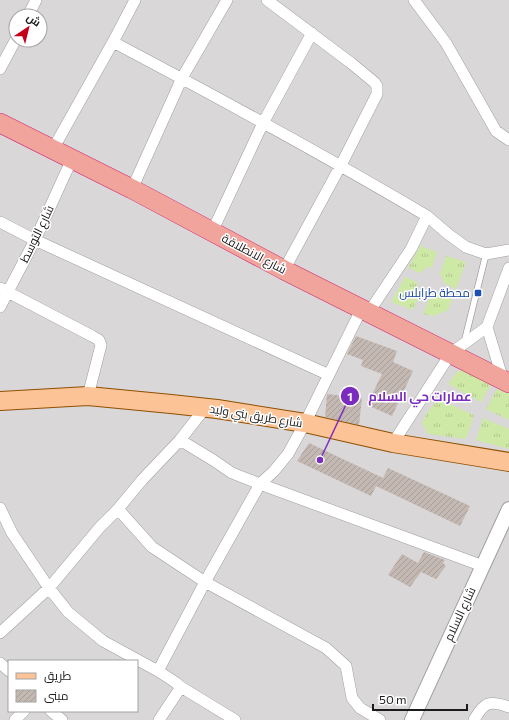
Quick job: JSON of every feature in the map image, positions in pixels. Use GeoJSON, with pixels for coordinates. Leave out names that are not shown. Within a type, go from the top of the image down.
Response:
{"type":"FeatureCollection","features":[{"type":"Feature","properties":{"kind":"highway","name":"شارع الانطلاقة"},"geometry":{"type":"LineString","coordinates":[[0,123],[132,189],[284,270],[366,310],[457,348],[506,382]]}},
{"type":"Feature","properties":{"kind":"main road","name":"شارع طريق بني وليد"},"geometry":{"type":"LineString","coordinates":[[0,401],[88,396],[205,408],[305,423],[394,443],[509,462]]}},
{"type":"Feature","properties":{"kind":"street"},"geometry":{"type":"LineString","coordinates":[[53,149],[135,0]]}},
{"type":"Feature","properties":{"kind":"street"},"geometry":{"type":"LineString","coordinates":[[132,189],[182,78],[227,0]]}},
{"type":"Feature","properties":{"kind":"street"},"geometry":{"type":"LineString","coordinates":[[267,0],[351,63],[377,86],[377,94],[341,165],[284,270]]}},
{"type":"Feature","properties":{"kind":"street"},"geometry":{"type":"LineString","coordinates":[[414,0],[446,43],[496,131],[509,140]]}},
{"type":"Feature","properties":{"kind":"street"},"geometry":{"type":"LineString","coordinates":[[212,232],[263,123],[312,34]]}},
{"type":"Feature","properties":{"kind":"street"},"geometry":{"type":"LineString","coordinates":[[113,42],[341,165],[427,216],[466,247],[486,254],[509,250]]}},
{"type":"Feature","properties":{"kind":"street"},"geometry":{"type":"LineString","coordinates":[[0,69],[11,48]]}},
{"type":"Feature","properties":{"kind":"street","name":"شارع التوسط"},"geometry":{"type":"LineString","coordinates":[[0,307],[4,290],[35,240],[72,159]]}},
{"type":"Feature","properties":{"kind":"street"},"geometry":{"type":"LineString","coordinates":[[158,671],[205,582],[260,484],[274,471],[288,454],[329,375],[366,310],[411,249],[427,216]]}},
{"type":"Feature","properties":{"kind":"street"},"geometry":{"type":"LineString","coordinates":[[0,222],[35,240],[329,375]]}},
{"type":"Feature","properties":{"kind":"street"},"geometry":{"type":"LineString","coordinates":[[394,443],[457,348],[487,327],[509,268]]}},
{"type":"Feature","properties":{"kind":"street"},"geometry":{"type":"LineString","coordinates":[[4,290],[99,340],[101,345],[88,396]]}},
{"type":"Feature","properties":{"kind":"street"},"geometry":{"type":"LineString","coordinates":[[487,327],[506,382]]}},
{"type":"Feature","properties":{"kind":"street"},"geometry":{"type":"LineString","coordinates":[[0,634],[49,588],[100,527],[180,440],[205,408]]}},
{"type":"Feature","properties":{"kind":"street"},"geometry":{"type":"LineString","coordinates":[[180,440],[232,473],[483,566]]}},
{"type":"Feature","properties":{"kind":"street"},"geometry":{"type":"LineString","coordinates":[[0,508],[12,533],[49,588],[68,612],[103,641],[138,660]]}},
{"type":"Feature","properties":{"kind":"street"},"geometry":{"type":"LineString","coordinates":[[118,509],[152,547],[205,582],[326,648],[346,666],[352,698],[360,708],[380,720]]}},
{"type":"Feature","properties":{"kind":"street","name":"شارع السلام"},"geometry":{"type":"LineString","coordinates":[[412,720],[483,566],[506,525],[509,509]]}},
{"type":"Feature","properties":{"kind":"street"},"geometry":{"type":"LineString","coordinates":[[138,660],[158,671],[235,720]]}},
{"type":"Feature","properties":{"kind":"street"},"geometry":{"type":"LineString","coordinates":[[0,663],[8,670]]}},
{"type":"Feature","properties":{"kind":"street"},"geometry":{"type":"LineString","coordinates":[[159,720],[181,687]]}},
{"type":"Feature","properties":{"kind":"street"},"geometry":{"type":"LineString","coordinates":[[474,720],[480,710],[486,705],[499,703],[509,707]]}},
{"type":"Feature","properties":{"kind":"street"},"geometry":{"type":"LineString","coordinates":[[15,720],[23,712]]}},
{"type":"Feature","properties":{"kind":"street"},"geometry":{"type":"LineString","coordinates":[[53,712],[62,720]]}},
{"type":"Feature","properties":{"kind":"lane"},"geometry":{"type":"LineString","coordinates":[[457,348],[486,254]]}},
{"type":"Feature","properties":{"kind":"shaded area"},"geometry":{"type":"Polygon","coordinates":[[[0,0],[509,0],[509,720],[0,720],[0,0]]]}},
{"type":"Feature","properties":{"kind":"green space"},"geometry":{"type":"Polygon","coordinates":[[[420,246],[437,252],[432,267],[426,268],[420,273],[408,268],[420,246]]]}},
{"type":"Feature","properties":{"kind":"green space"},"geometry":{"type":"Polygon","coordinates":[[[446,256],[466,262],[456,289],[444,283],[439,273],[446,256]]]}},
{"type":"Feature","properties":{"kind":"green space"},"geometry":{"type":"Polygon","coordinates":[[[405,277],[417,282],[418,288],[421,292],[413,310],[391,302],[405,277]]]}},
{"type":"Feature","properties":{"kind":"green space"},"geometry":{"type":"Polygon","coordinates":[[[439,292],[453,296],[448,310],[434,316],[423,314],[430,297],[435,297],[439,292]]]}},
{"type":"Feature","properties":{"kind":"green space"},"geometry":{"type":"Polygon","coordinates":[[[466,366],[493,381],[481,402],[448,384],[456,373],[466,366]]]}},
{"type":"Feature","properties":{"kind":"green space"},"geometry":{"type":"Polygon","coordinates":[[[500,384],[509,389],[509,420],[486,409],[500,384]]]}},
{"type":"Feature","properties":{"kind":"green space"},"geometry":{"type":"Polygon","coordinates":[[[438,399],[474,415],[466,439],[428,434],[422,423],[426,414],[438,399]]]}},
{"type":"Feature","properties":{"kind":"green space"},"geometry":{"type":"Polygon","coordinates":[[[483,418],[509,429],[509,449],[476,440],[483,418]]]}},
{"type":"Feature","properties":{"kind":"building"},"geometry":{"type":"Polygon","coordinates":[[[356,336],[397,351],[393,362],[413,371],[392,416],[367,405],[382,374],[361,366],[363,360],[347,354],[356,336]]]}},
{"type":"Feature","properties":{"kind":"building"},"geometry":{"type":"Polygon","coordinates":[[[327,394],[362,398],[359,425],[325,417],[327,394]]]}},
{"type":"Feature","properties":{"kind":"building"},"geometry":{"type":"Polygon","coordinates":[[[309,443],[383,478],[388,468],[470,506],[460,526],[376,486],[371,496],[297,461],[309,443]]]}},
{"type":"Feature","properties":{"kind":"building"},"geometry":{"type":"Polygon","coordinates":[[[424,552],[445,560],[443,563],[446,566],[436,579],[421,572],[410,587],[388,575],[402,554],[418,563],[424,552]]]}},
{"type":"Feature","properties":{"kind":"place","name":"محطة طرابلس"},"geometry":{"type":"Point","coordinates":[478,293]}},
{"type":"Feature","properties":{"kind":"place","name":"عمارات حي السلام"},"geometry":{"type":"Point","coordinates":[320,460]}}]}
